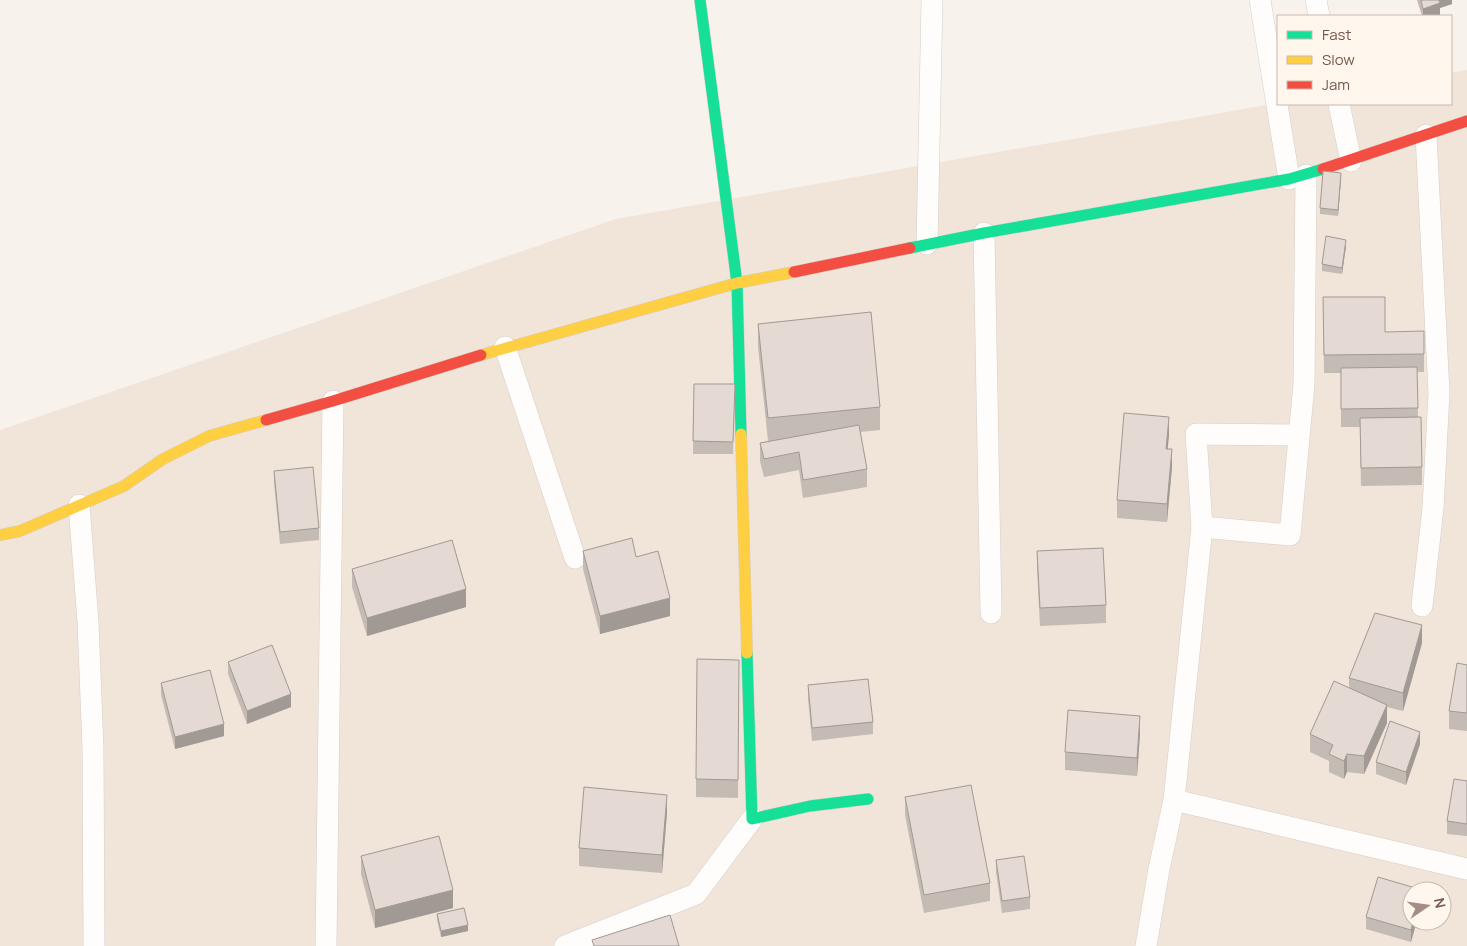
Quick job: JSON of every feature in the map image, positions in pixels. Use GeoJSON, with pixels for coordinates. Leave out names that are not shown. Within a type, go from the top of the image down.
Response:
{"type":"FeatureCollection","features":[{"type":"Feature","properties":{"kind":"street"},"geometry":{"type":"LineString","coordinates":[[700,0],[737,283],[752,819]]}},
{"type":"Feature","properties":{"kind":"street"},"geometry":{"type":"LineString","coordinates":[[927,244],[932,0]]}},
{"type":"Feature","properties":{"kind":"street"},"geometry":{"type":"LineString","coordinates":[[1260,0],[1277,81]]}},
{"type":"Feature","properties":{"kind":"street"},"geometry":{"type":"LineString","coordinates":[[1316,0],[1319,15]]}},
{"type":"Feature","properties":{"kind":"street"},"geometry":{"type":"LineString","coordinates":[[1202,527],[1290,535],[1304,384],[1297,177],[1282,105]]}},
{"type":"Feature","properties":{"kind":"street"},"geometry":{"type":"LineString","coordinates":[[1338,105],[1351,161]]}},
{"type":"Feature","properties":{"kind":"street"},"geometry":{"type":"LineString","coordinates":[[0,535],[20,531],[124,486],[163,459],[209,436],[333,401],[505,346],[737,283],[984,233],[1297,177],[1351,161],[1467,121]]}},
{"type":"Feature","properties":{"kind":"street"},"geometry":{"type":"LineString","coordinates":[[1422,606],[1432,508],[1439,394],[1426,135]]}},
{"type":"Feature","properties":{"kind":"street"},"geometry":{"type":"LineString","coordinates":[[984,233],[991,613]]}},
{"type":"Feature","properties":{"kind":"street"},"geometry":{"type":"LineString","coordinates":[[505,346],[575,558]]}},
{"type":"Feature","properties":{"kind":"street"},"geometry":{"type":"LineString","coordinates":[[326,946],[333,401]]}},
{"type":"Feature","properties":{"kind":"street"},"geometry":{"type":"LineString","coordinates":[[1146,946],[1158,869],[1174,800],[1202,527],[1196,434],[1299,435]]}},
{"type":"Feature","properties":{"kind":"street"},"geometry":{"type":"LineString","coordinates":[[79,505],[88,622],[93,749],[94,946]]}},
{"type":"Feature","properties":{"kind":"street"},"geometry":{"type":"LineString","coordinates":[[565,946],[696,894],[752,819],[780,811],[868,798]]}},
{"type":"Feature","properties":{"kind":"street"},"geometry":{"type":"LineString","coordinates":[[1174,800],[1467,869]]}},
{"type":"Feature","properties":{"kind":"shaded area"},"geometry":{"type":"Polygon","coordinates":[[[1467,70],[1467,946],[0,946],[0,430],[616,219],[1277,103],[1277,105],[1452,105],[1452,73],[1467,70]]]}},
{"type":"Feature","properties":{"kind":"building"},"geometry":{"type":"Polygon","coordinates":[[[1421,0],[1439,0],[1440,3],[1423,9],[1421,0]]]}},
{"type":"Feature","properties":{"kind":"building"},"geometry":{"type":"Polygon","coordinates":[[[1323,171],[1341,173],[1338,210],[1320,208],[1323,171]]]}},
{"type":"Feature","properties":{"kind":"building"},"geometry":{"type":"Polygon","coordinates":[[[1326,236],[1346,240],[1342,268],[1322,264],[1326,236]]]}},
{"type":"Feature","properties":{"kind":"building"},"geometry":{"type":"Polygon","coordinates":[[[1323,297],[1385,297],[1385,332],[1424,331],[1424,354],[1324,355],[1323,297]]]}},
{"type":"Feature","properties":{"kind":"building"},"geometry":{"type":"Polygon","coordinates":[[[871,312],[880,407],[768,418],[758,324],[871,312]]]}},
{"type":"Feature","properties":{"kind":"building"},"geometry":{"type":"Polygon","coordinates":[[[1417,367],[1418,408],[1341,409],[1341,368],[1417,367]]]}},
{"type":"Feature","properties":{"kind":"building"},"geometry":{"type":"Polygon","coordinates":[[[694,384],[735,384],[733,442],[693,441],[694,384]]]}},
{"type":"Feature","properties":{"kind":"building"},"geometry":{"type":"Polygon","coordinates":[[[1124,413],[1169,417],[1166,449],[1172,449],[1167,504],[1117,500],[1124,413]]]}},
{"type":"Feature","properties":{"kind":"building"},"geometry":{"type":"Polygon","coordinates":[[[1421,417],[1422,467],[1361,468],[1360,418],[1421,417]]]}},
{"type":"Feature","properties":{"kind":"building"},"geometry":{"type":"Polygon","coordinates":[[[859,425],[867,469],[803,480],[799,452],[764,459],[760,443],[859,425]]]}},
{"type":"Feature","properties":{"kind":"building"},"geometry":{"type":"Polygon","coordinates":[[[313,467],[319,528],[280,532],[274,471],[313,467]]]}},
{"type":"Feature","properties":{"kind":"building"},"geometry":{"type":"Polygon","coordinates":[[[632,538],[636,557],[658,551],[670,598],[600,616],[583,551],[632,538]]]}},
{"type":"Feature","properties":{"kind":"building"},"geometry":{"type":"Polygon","coordinates":[[[452,540],[466,589],[367,618],[352,569],[452,540]]]}},
{"type":"Feature","properties":{"kind":"building"},"geometry":{"type":"Polygon","coordinates":[[[1103,548],[1106,605],[1040,608],[1037,551],[1103,548]]]}},
{"type":"Feature","properties":{"kind":"building"},"geometry":{"type":"Polygon","coordinates":[[[1375,613],[1422,625],[1403,693],[1349,678],[1375,613]]]}},
{"type":"Feature","properties":{"kind":"building"},"geometry":{"type":"Polygon","coordinates":[[[272,645],[291,694],[247,711],[228,662],[272,645]]]}},
{"type":"Feature","properties":{"kind":"building"},"geometry":{"type":"Polygon","coordinates":[[[697,659],[739,660],[738,780],[696,779],[697,659]]]}},
{"type":"Feature","properties":{"kind":"building"},"geometry":{"type":"Polygon","coordinates":[[[1457,663],[1467,665],[1467,713],[1449,711],[1457,663]]]}},
{"type":"Feature","properties":{"kind":"building"},"geometry":{"type":"Polygon","coordinates":[[[210,670],[224,724],[175,737],[161,683],[210,670]]]}},
{"type":"Feature","properties":{"kind":"building"},"geometry":{"type":"Polygon","coordinates":[[[868,679],[873,722],[812,728],[808,685],[868,679]]]}},
{"type":"Feature","properties":{"kind":"building"},"geometry":{"type":"Polygon","coordinates":[[[1334,681],[1387,705],[1364,756],[1347,754],[1344,761],[1329,754],[1333,745],[1310,734],[1334,681]]]}},
{"type":"Feature","properties":{"kind":"building"},"geometry":{"type":"Polygon","coordinates":[[[1068,710],[1140,716],[1137,758],[1065,752],[1068,710]]]}},
{"type":"Feature","properties":{"kind":"building"},"geometry":{"type":"Polygon","coordinates":[[[1390,721],[1420,732],[1406,772],[1376,762],[1390,721]]]}},
{"type":"Feature","properties":{"kind":"building"},"geometry":{"type":"Polygon","coordinates":[[[1454,779],[1467,781],[1467,824],[1447,821],[1454,779]]]}},
{"type":"Feature","properties":{"kind":"building"},"geometry":{"type":"Polygon","coordinates":[[[971,785],[990,883],[924,895],[905,797],[971,785]]]}},
{"type":"Feature","properties":{"kind":"building"},"geometry":{"type":"Polygon","coordinates":[[[584,787],[667,795],[662,855],[579,848],[584,787]]]}},
{"type":"Feature","properties":{"kind":"building"},"geometry":{"type":"Polygon","coordinates":[[[439,836],[453,890],[375,910],[361,856],[439,836]]]}},
{"type":"Feature","properties":{"kind":"building"},"geometry":{"type":"Polygon","coordinates":[[[1024,856],[1030,897],[1002,901],[996,860],[1024,856]]]}},
{"type":"Feature","properties":{"kind":"building"},"geometry":{"type":"Polygon","coordinates":[[[1378,877],[1402,884],[1402,927],[1366,917],[1378,877]]]}},
{"type":"Feature","properties":{"kind":"building"},"geometry":{"type":"Polygon","coordinates":[[[464,908],[468,925],[441,931],[437,914],[464,908]]]}},
{"type":"Feature","properties":{"kind":"building"},"geometry":{"type":"Polygon","coordinates":[[[670,915],[679,946],[594,946],[592,940],[670,915]]]}},
{"type":"Feature","properties":{"kind":"traffic: fast"},"geometry":{"type":"LineString","coordinates":[[700,0],[737,283],[741,434]]}},
{"type":"Feature","properties":{"kind":"traffic: fast"},"geometry":{"type":"LineString","coordinates":[[910,248],[984,233],[1289,179],[1323,169]]}},
{"type":"Feature","properties":{"kind":"traffic: fast"},"geometry":{"type":"LineString","coordinates":[[747,653],[752,819],[810,806],[868,799]]}},
{"type":"Feature","properties":{"kind":"traffic: slow"},"geometry":{"type":"LineString","coordinates":[[481,355],[737,283],[794,272]]}},
{"type":"Feature","properties":{"kind":"traffic: slow"},"geometry":{"type":"LineString","coordinates":[[0,535],[20,531],[124,486],[163,459],[209,436],[266,420]]}},
{"type":"Feature","properties":{"kind":"traffic: slow"},"geometry":{"type":"LineString","coordinates":[[741,434],[747,653]]}},
{"type":"Feature","properties":{"kind":"traffic: jam"},"geometry":{"type":"LineString","coordinates":[[1323,169],[1467,121]]}},
{"type":"Feature","properties":{"kind":"traffic: jam"},"geometry":{"type":"LineString","coordinates":[[794,272],[910,248]]}},
{"type":"Feature","properties":{"kind":"traffic: jam"},"geometry":{"type":"LineString","coordinates":[[266,420],[481,355]]}}]}
